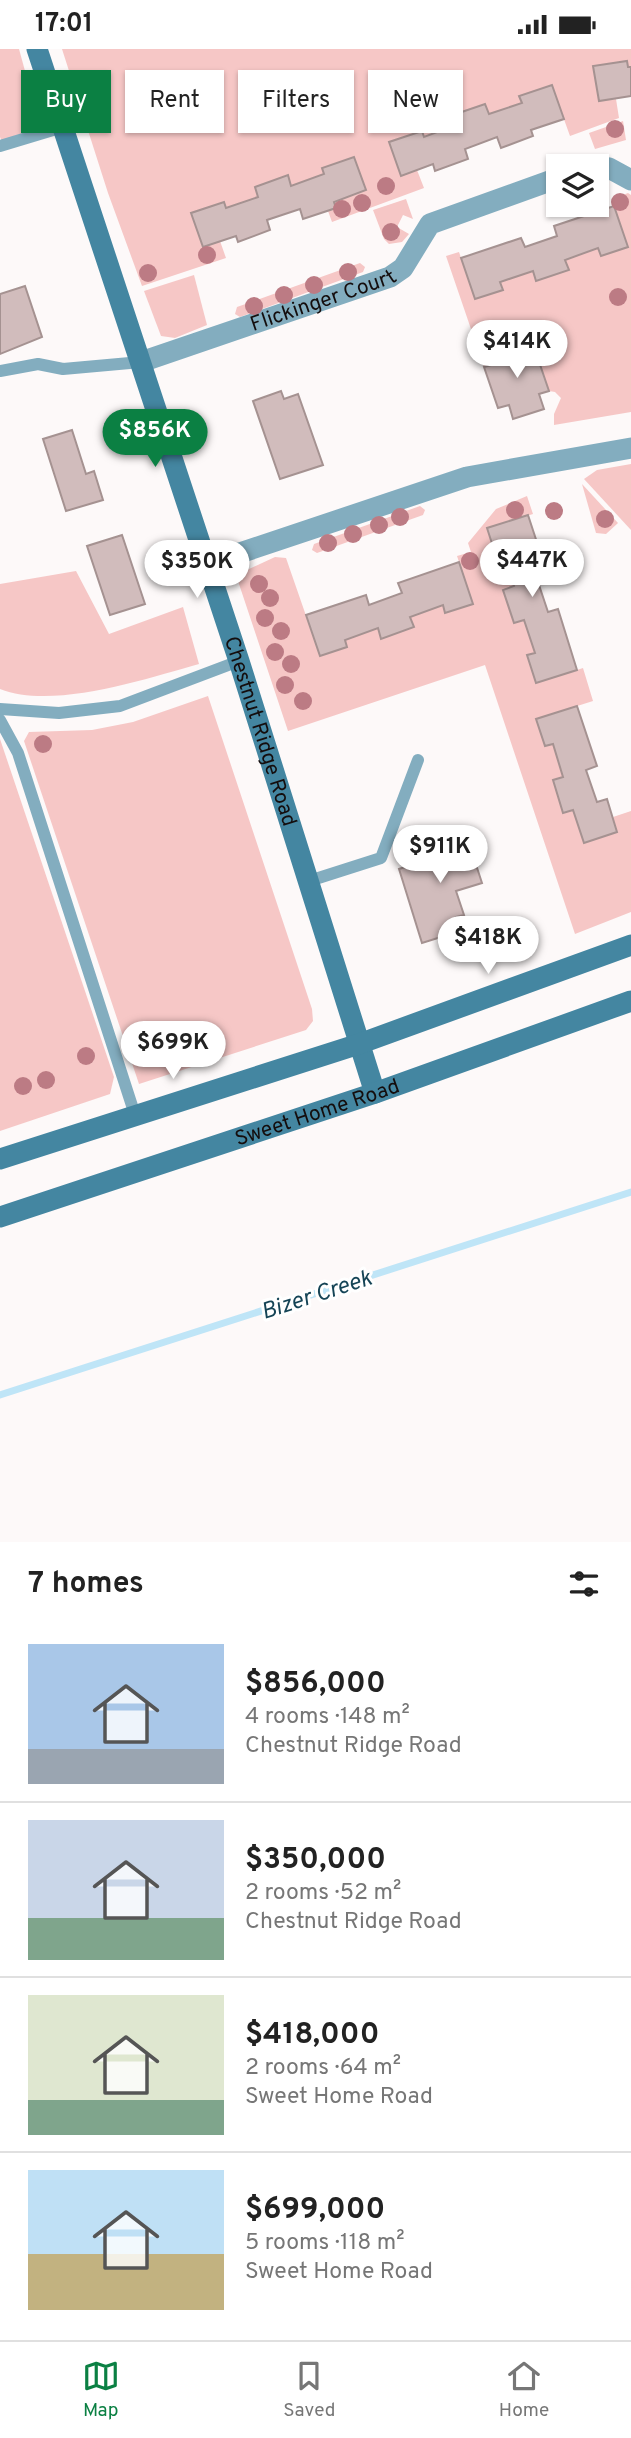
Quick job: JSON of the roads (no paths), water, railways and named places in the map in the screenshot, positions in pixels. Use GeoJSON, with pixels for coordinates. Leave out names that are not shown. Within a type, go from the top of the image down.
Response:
{"type":"FeatureCollection","features":[{"type":"Feature","properties":{"kind":"main road","name":"Chestnut Ridge Road"},"geometry":{"type":"LineString","coordinates":[[37,49],[44,70]]}},
{"type":"Feature","properties":{"kind":"main road","name":"Chestnut Ridge Road"},"geometry":{"type":"LineString","coordinates":[[65,133],[208,564],[375,1093]]}},
{"type":"Feature","properties":{"kind":"main road"},"geometry":{"type":"LineString","coordinates":[[0,1159],[359,1044],[631,945]]}},
{"type":"Feature","properties":{"kind":"main road","name":"Sweet Home Road"},"geometry":{"type":"LineString","coordinates":[[0,1217],[375,1093],[631,1001]]}},
{"type":"Feature","properties":{"kind":"street"},"geometry":{"type":"LineString","coordinates":[[609,168],[631,180]]}},
{"type":"Feature","properties":{"kind":"street","name":"Flickinger Court"},"geometry":{"type":"LineString","coordinates":[[141,362],[390,277],[403,268],[430,224],[546,182]]}},
{"type":"Feature","properties":{"kind":"street"},"geometry":{"type":"LineString","coordinates":[[208,564],[467,477],[631,448]]}},
{"type":"Feature","properties":{"kind":"lane"},"geometry":{"type":"LineString","coordinates":[[0,146],[43,133]]}},
{"type":"Feature","properties":{"kind":"lane"},"geometry":{"type":"LineString","coordinates":[[0,371],[38,363],[63,369],[141,362]]}},
{"type":"Feature","properties":{"kind":"lane"},"geometry":{"type":"LineString","coordinates":[[0,709],[59,713],[120,706],[239,661]]}},
{"type":"Feature","properties":{"kind":"lane"},"geometry":{"type":"LineString","coordinates":[[0,720],[18,753],[135,1115]]}},
{"type":"Feature","properties":{"kind":"lane"},"geometry":{"type":"LineString","coordinates":[[309,881],[381,858],[418,760]]}},
{"type":"Feature","properties":{"kind":"waterway","name":"Bizer Creek"},"geometry":{"type":"LineString","coordinates":[[0,1395],[631,1192]]}}]}
